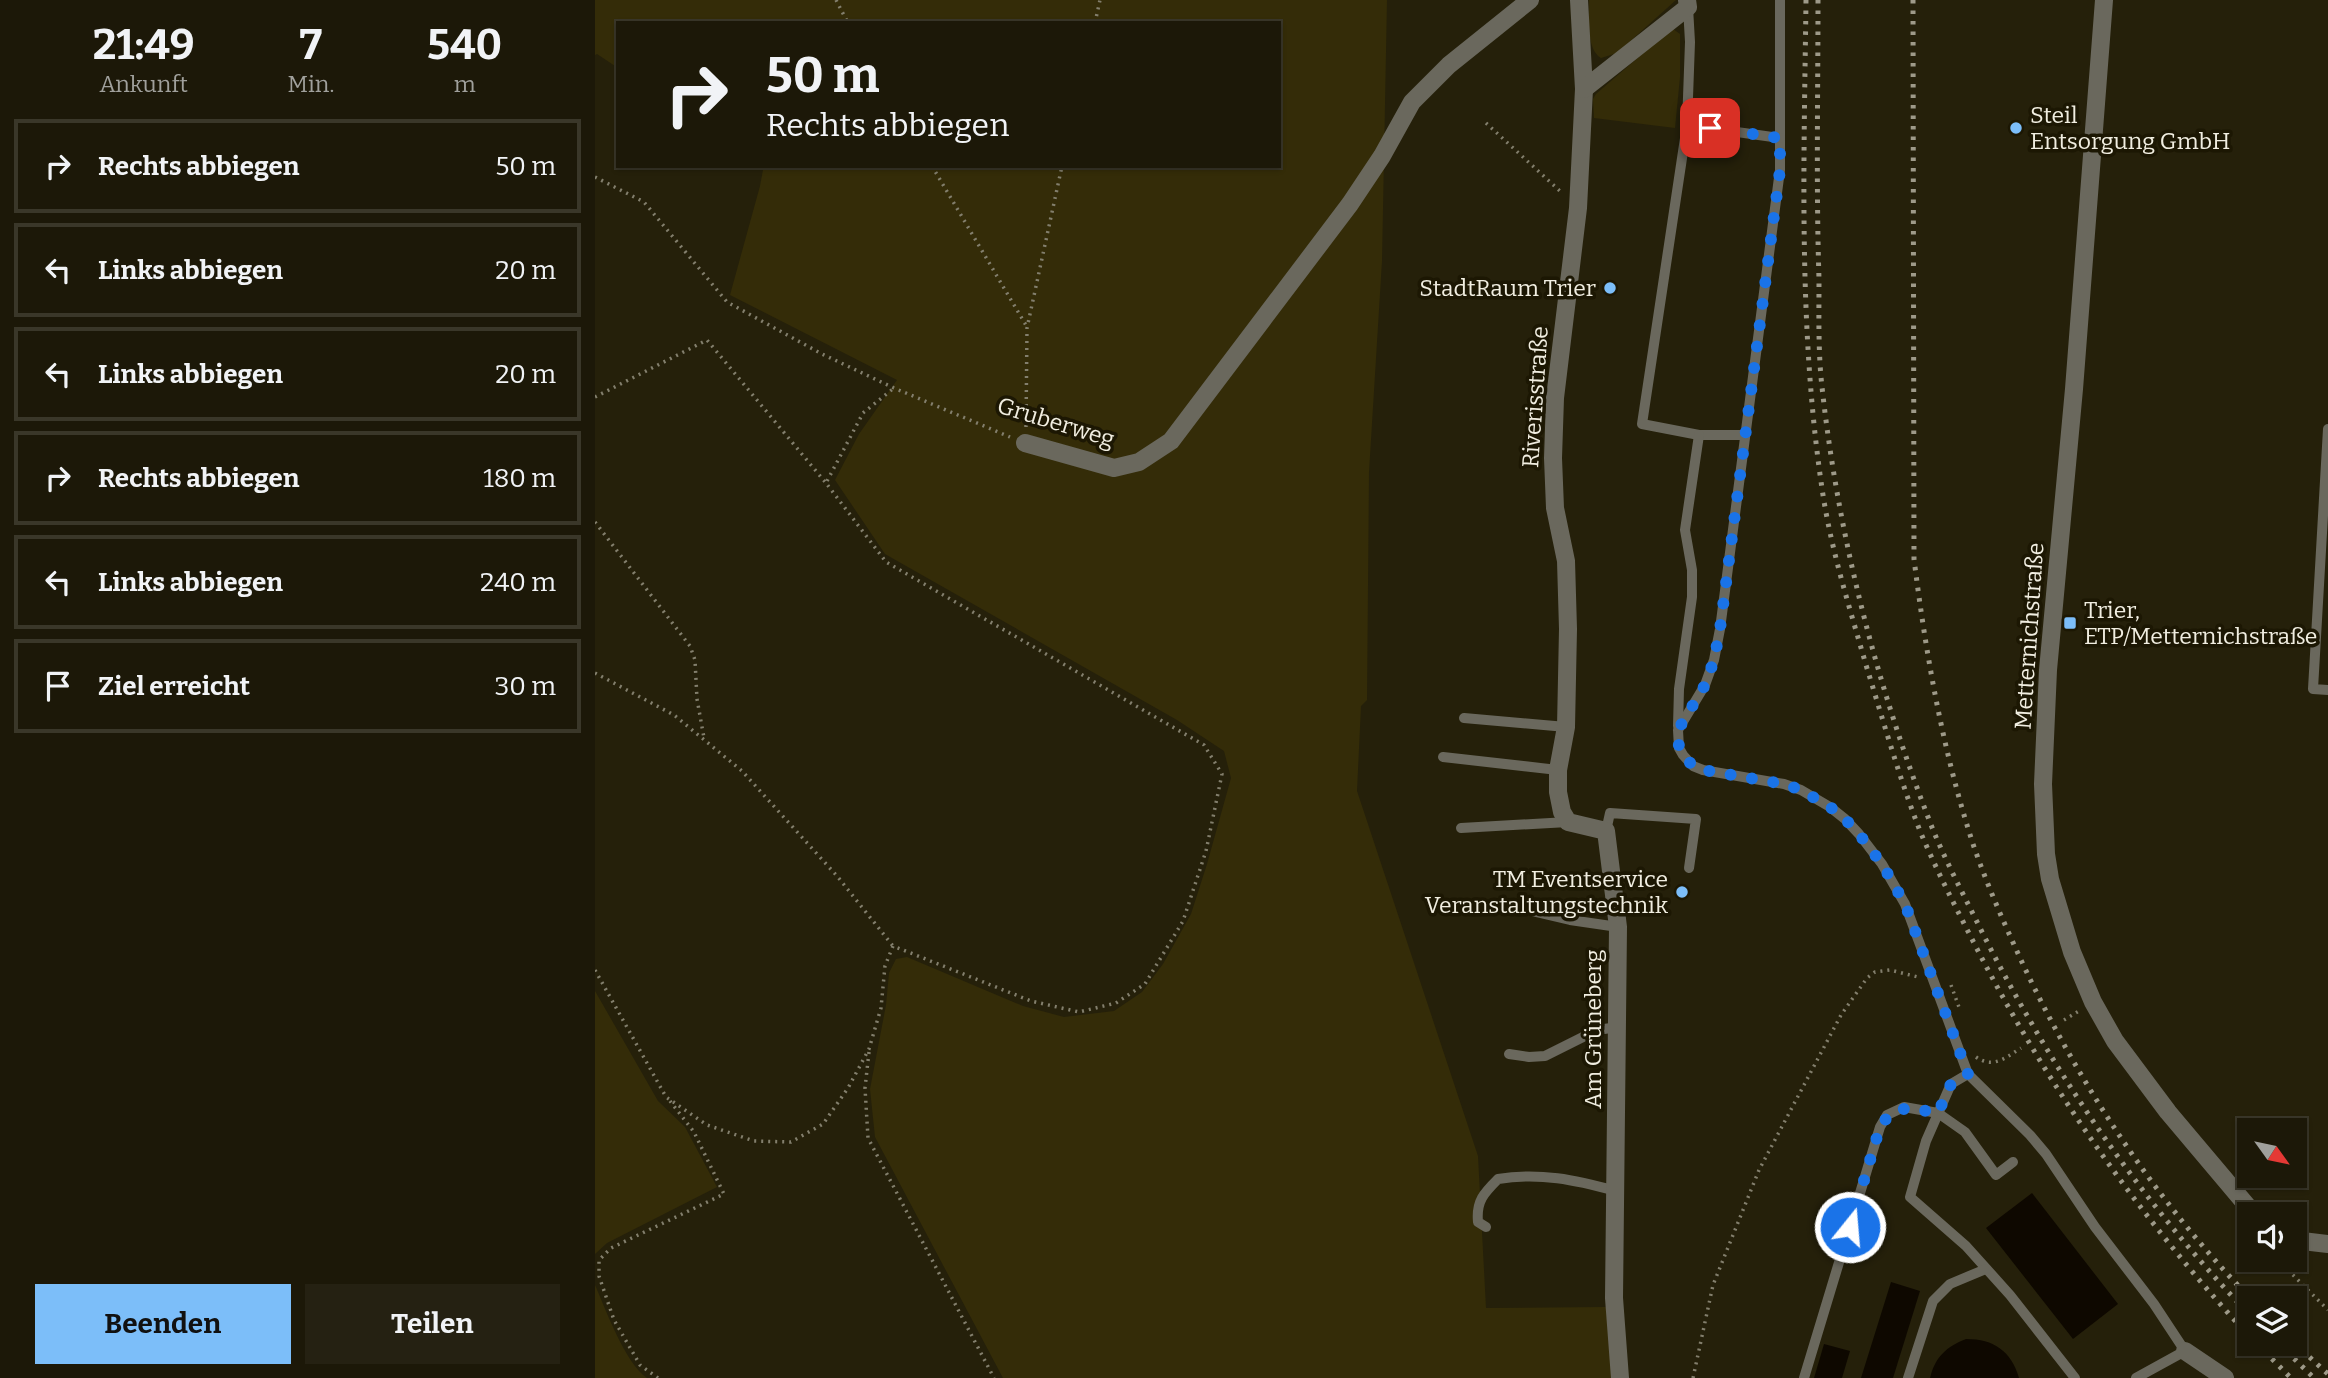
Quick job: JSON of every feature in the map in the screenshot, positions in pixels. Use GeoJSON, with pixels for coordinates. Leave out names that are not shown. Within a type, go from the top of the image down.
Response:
{"type":"FeatureCollection","features":[{"type":"Feature","properties":{"kind":"street","name":"Gruberweg"},"geometry":{"type":"LineString","coordinates":[[1025,443],[1114,468],[1139,462],[1171,441],[1350,204],[1382,156],[1412,102],[1449,65],[1530,0]]}},
{"type":"Feature","properties":{"kind":"street","name":"Riverisstraße"},"geometry":{"type":"LineString","coordinates":[[1566,721],[1567,572],[1555,508],[1553,458],[1555,398],[1578,208],[1584,89],[1579,0]]}},
{"type":"Feature","properties":{"kind":"street","name":"Metternichstraße"},"geometry":{"type":"LineString","coordinates":[[2104,0],[2048,670],[2043,784],[2046,854],[2050,879],[2072,952],[2093,1002],[2115,1041],[2168,1112],[2244,1202]]}},
{"type":"Feature","properties":{"kind":"street"},"geometry":{"type":"LineString","coordinates":[[1584,89],[1687,3]]}},
{"type":"Feature","properties":{"kind":"street"},"geometry":{"type":"LineString","coordinates":[[1566,721],[1558,792],[1562,812],[1568,822],[1606,831]]}},
{"type":"Feature","properties":{"kind":"street","name":"Am Grüneberg"},"geometry":{"type":"LineString","coordinates":[[1606,831],[1618,927],[1614,1298],[1619,1378]]}},
{"type":"Feature","properties":{"kind":"street"},"geometry":{"type":"LineString","coordinates":[[2307,1242],[2328,1244]]}},
{"type":"Feature","properties":{"kind":"street"},"geometry":{"type":"LineString","coordinates":[[2185,1351],[2225,1378]]}},
{"type":"Feature","properties":{"kind":"lane"},"geometry":{"type":"LineString","coordinates":[[1678,730],[1705,685],[1714,660],[1780,170],[1780,0]]}},
{"type":"Feature","properties":{"kind":"lane"},"geometry":{"type":"LineString","coordinates":[[1687,3],[1690,42],[1687,125],[1642,424],[1699,435],[1745,435]]}},
{"type":"Feature","properties":{"kind":"lane"},"geometry":{"type":"LineString","coordinates":[[1687,125],[1780,138]]}},
{"type":"Feature","properties":{"kind":"lane"},"geometry":{"type":"LineString","coordinates":[[2328,429],[2313,689],[2328,690]]}},
{"type":"Feature","properties":{"kind":"lane"},"geometry":{"type":"LineString","coordinates":[[1699,435],[1685,530],[1692,570],[1692,597],[1679,689],[1679,748],[1687,762],[1703,770],[1784,784],[1801,790],[1845,819],[1882,864],[1905,904],[1968,1074],[2046,1154],[2185,1351],[2136,1378]]}},
{"type":"Feature","properties":{"kind":"lane"},"geometry":{"type":"LineString","coordinates":[[1464,718],[1566,721]]}},
{"type":"Feature","properties":{"kind":"lane"},"geometry":{"type":"LineString","coordinates":[[1443,757],[1559,770]]}},
{"type":"Feature","properties":{"kind":"lane"},"geometry":{"type":"LineString","coordinates":[[1606,831],[1610,813],[1696,819],[1689,868]]}},
{"type":"Feature","properties":{"kind":"lane"},"geometry":{"type":"LineString","coordinates":[[1461,828],[1568,822]]}},
{"type":"Feature","properties":{"kind":"lane"},"geometry":{"type":"LineString","coordinates":[[1524,909],[1570,920],[1618,927]]}},
{"type":"Feature","properties":{"kind":"lane"},"geometry":{"type":"LineString","coordinates":[[1509,1054],[1545,1056],[1597,1030],[1618,1027]]}},
{"type":"Feature","properties":{"kind":"lane"},"geometry":{"type":"LineString","coordinates":[[1968,1074],[1951,1084],[1926,1141],[1910,1197],[1966,1246],[2075,1378]]}},
{"type":"Feature","properties":{"kind":"lane"},"geometry":{"type":"LineString","coordinates":[[1804,1378],[1880,1127],[1888,1115],[1903,1107],[1938,1113],[1965,1132],[1996,1175],[2013,1162]]}},
{"type":"Feature","properties":{"kind":"lane"},"geometry":{"type":"LineString","coordinates":[[1486,1227],[1478,1222],[1477,1210],[1480,1198],[1498,1178],[1546,1176],[1616,1191]]}},
{"type":"Feature","properties":{"kind":"lane"},"geometry":{"type":"LineString","coordinates":[[1908,1378],[1933,1301],[1950,1284],[1986,1269]]}},
{"type":"Feature","properties":{"kind":"path"},"geometry":{"type":"LineString","coordinates":[[836,0],[847,21]]}},
{"type":"Feature","properties":{"kind":"path"},"geometry":{"type":"LineString","coordinates":[[1095,21],[1100,0]]}},
{"type":"Feature","properties":{"kind":"path"},"geometry":{"type":"LineString","coordinates":[[1486,123],[1578,208]]}},
{"type":"Feature","properties":{"kind":"path"},"geometry":{"type":"LineString","coordinates":[[933,168],[1027,328]]}},
{"type":"Feature","properties":{"kind":"path"},"geometry":{"type":"LineString","coordinates":[[1025,443],[1027,328],[1062,168]]}},
{"type":"Feature","properties":{"kind":"path","name":"Gruberweg"},"geometry":{"type":"LineString","coordinates":[[595,177],[644,202],[727,302],[822,354],[894,388],[1025,443]]}},
{"type":"Feature","properties":{"kind":"path"},"geometry":{"type":"LineString","coordinates":[[595,397],[708,340],[826,483],[886,562],[1204,745],[1222,774],[1206,851],[1183,921],[1145,984],[1116,1003],[1079,1012],[1031,1001],[893,946],[837,876],[742,771],[674,715],[595,673]]}},
{"type":"Feature","properties":{"kind":"path"},"geometry":{"type":"LineString","coordinates":[[826,483],[863,414],[894,388]]}},
{"type":"Feature","properties":{"kind":"path"},"geometry":{"type":"LineString","coordinates":[[595,522],[690,646],[695,660],[697,699],[704,738]]}},
{"type":"Feature","properties":{"kind":"path"},"geometry":{"type":"LineString","coordinates":[[893,946],[885,966],[881,1008],[869,1049],[865,1088],[868,1138],[994,1378]]}},
{"type":"Feature","properties":{"kind":"path"},"geometry":{"type":"LineString","coordinates":[[1693,1378],[1713,1285],[1759,1170],[1841,1015],[1862,984],[1875,972],[1890,970],[1918,977],[1943,967],[1961,1014]]}},
{"type":"Feature","properties":{"kind":"path"},"geometry":{"type":"LineString","coordinates":[[595,970],[666,1097],[694,1132],[724,1195],[611,1248],[600,1260],[599,1276],[614,1320],[639,1365],[658,1378]]}},
{"type":"Feature","properties":{"kind":"path"},"geometry":{"type":"LineString","coordinates":[[1975,1057],[1986,1063],[1994,1063],[2021,1048]]}},
{"type":"Feature","properties":{"kind":"path"},"geometry":{"type":"LineString","coordinates":[[666,1097],[707,1125],[754,1141],[791,1142],[823,1124],[848,1088],[869,1049]]}},
{"type":"Feature","properties":{"kind":"path"},"geometry":{"type":"LineString","coordinates":[[2289,1272],[2328,1310]]}},
{"type":"Feature","properties":{"kind":"shaded area"},"geometry":{"type":"Polygon","coordinates":[[[595,0],[1387,0],[1382,261],[1369,472],[1367,700],[1361,706],[1357,791],[1478,1156],[1486,1308],[1606,1307],[1614,1378],[1003,1378],[875,1137],[870,1089],[886,1005],[889,973],[896,959],[907,957],[1023,1006],[1064,1017],[1114,1011],[1142,992],[1163,964],[1191,914],[1231,778],[1224,751],[1177,720],[885,554],[835,480],[859,434],[897,380],[730,295],[760,186],[763,170],[760,168],[1281,168],[1281,21],[616,21],[616,67],[595,55],[595,0]]]}},
{"type":"Feature","properties":{"kind":"shaded area"},"geometry":{"type":"Polygon","coordinates":[[[1589,0],[1676,0],[1617,53],[1601,58],[1590,40],[1589,0]]]}},
{"type":"Feature","properties":{"kind":"shaded area"},"geometry":{"type":"Polygon","coordinates":[[[1673,29],[1680,34],[1680,77],[1675,128],[1594,118],[1593,99],[1596,94],[1673,29]]]}},
{"type":"Feature","properties":{"kind":"shaded area"},"geometry":{"type":"Polygon","coordinates":[[[595,991],[658,1101],[685,1127],[717,1187],[607,1243],[595,1254],[595,991]]]}},
{"type":"Feature","properties":{"kind":"shaded area"},"geometry":{"type":"Polygon","coordinates":[[[2032,1193],[2118,1304],[2073,1339],[1986,1228],[2032,1193]]]}},
{"type":"Feature","properties":{"kind":"shaded area"},"geometry":{"type":"Polygon","coordinates":[[[1891,1282],[1920,1291],[1893,1378],[1861,1378],[1891,1282]]]}},
{"type":"Feature","properties":{"kind":"shaded area"},"geometry":{"type":"Polygon","coordinates":[[[595,1285],[624,1349],[647,1378],[595,1378],[595,1285]]]}},
{"type":"Feature","properties":{"kind":"shaded area"},"geometry":{"type":"Polygon","coordinates":[[[1966,1339],[1985,1341],[2000,1348],[2011,1361],[2019,1378],[1930,1378],[1942,1354],[1966,1339]]]}},
{"type":"Feature","properties":{"kind":"shaded area"},"geometry":{"type":"Polygon","coordinates":[[[1824,1344],[1850,1351],[1842,1378],[1814,1378],[1824,1344]]]}},
{"type":"Feature","properties":{"kind":"railway"},"geometry":{"type":"LineString","coordinates":[[1806,0],[1804,248],[1815,434],[1823,495],[1836,560],[1898,769],[1920,831],[1939,873],[2032,1048],[2133,1198],[2237,1322]]}},
{"type":"Feature","properties":{"kind":"railway"},"geometry":{"type":"LineString","coordinates":[[1818,0],[1819,347],[1822,387],[1849,551],[1875,659],[1891,712],[1940,847],[1983,934],[2039,1036],[2069,1085],[2136,1181],[2237,1301]]}},
{"type":"Feature","properties":{"kind":"railway"},"geometry":{"type":"LineString","coordinates":[[1913,0],[1914,559],[1944,739],[1962,809],[1991,891],[2034,987],[2059,1035],[2086,1082],[2146,1173],[2179,1217],[2239,1286]]}},
{"type":"Feature","properties":{"kind":"railway"},"geometry":{"type":"LineString","coordinates":[[2307,1355],[2328,1374]]}},
{"type":"Feature","properties":{"kind":"railway"},"geometry":{"type":"LineString","coordinates":[[2269,1356],[2291,1378]]}},
{"type":"Feature","properties":{"kind":"railway"},"geometry":{"type":"LineString","coordinates":[[2291,1356],[2314,1378]]}},
{"type":"Feature","properties":{"kind":"place","name":"Steil Entsorgung GmbH"},"geometry":{"type":"Point","coordinates":[2016,128]}},
{"type":"Feature","properties":{"kind":"place","name":"StadtRaum Trier"},"geometry":{"type":"Point","coordinates":[1610,288]}},
{"type":"Feature","properties":{"kind":"place","name":"Trier, ETP/Metternichstraße"},"geometry":{"type":"Point","coordinates":[2070,623]}},
{"type":"Feature","properties":{"kind":"place","name":"TM Eventservice Veranstaltungstechnik"},"geometry":{"type":"Point","coordinates":[1682,892]}},
{"type":"Feature","properties":{"kind":"route"},"geometry":{"type":"LineString","coordinates":[[1710,128],[1780,138],[1780,170],[1720,629],[1714,660],[1705,685],[1678,730],[1679,748],[1687,762],[1703,770],[1784,784],[1801,790],[1830,807],[1859,834],[1894,882],[1905,904],[1951,1022],[1968,1074],[1951,1084],[1938,1113],[1903,1107],[1888,1115],[1880,1127],[1850,1227]]}}]}
